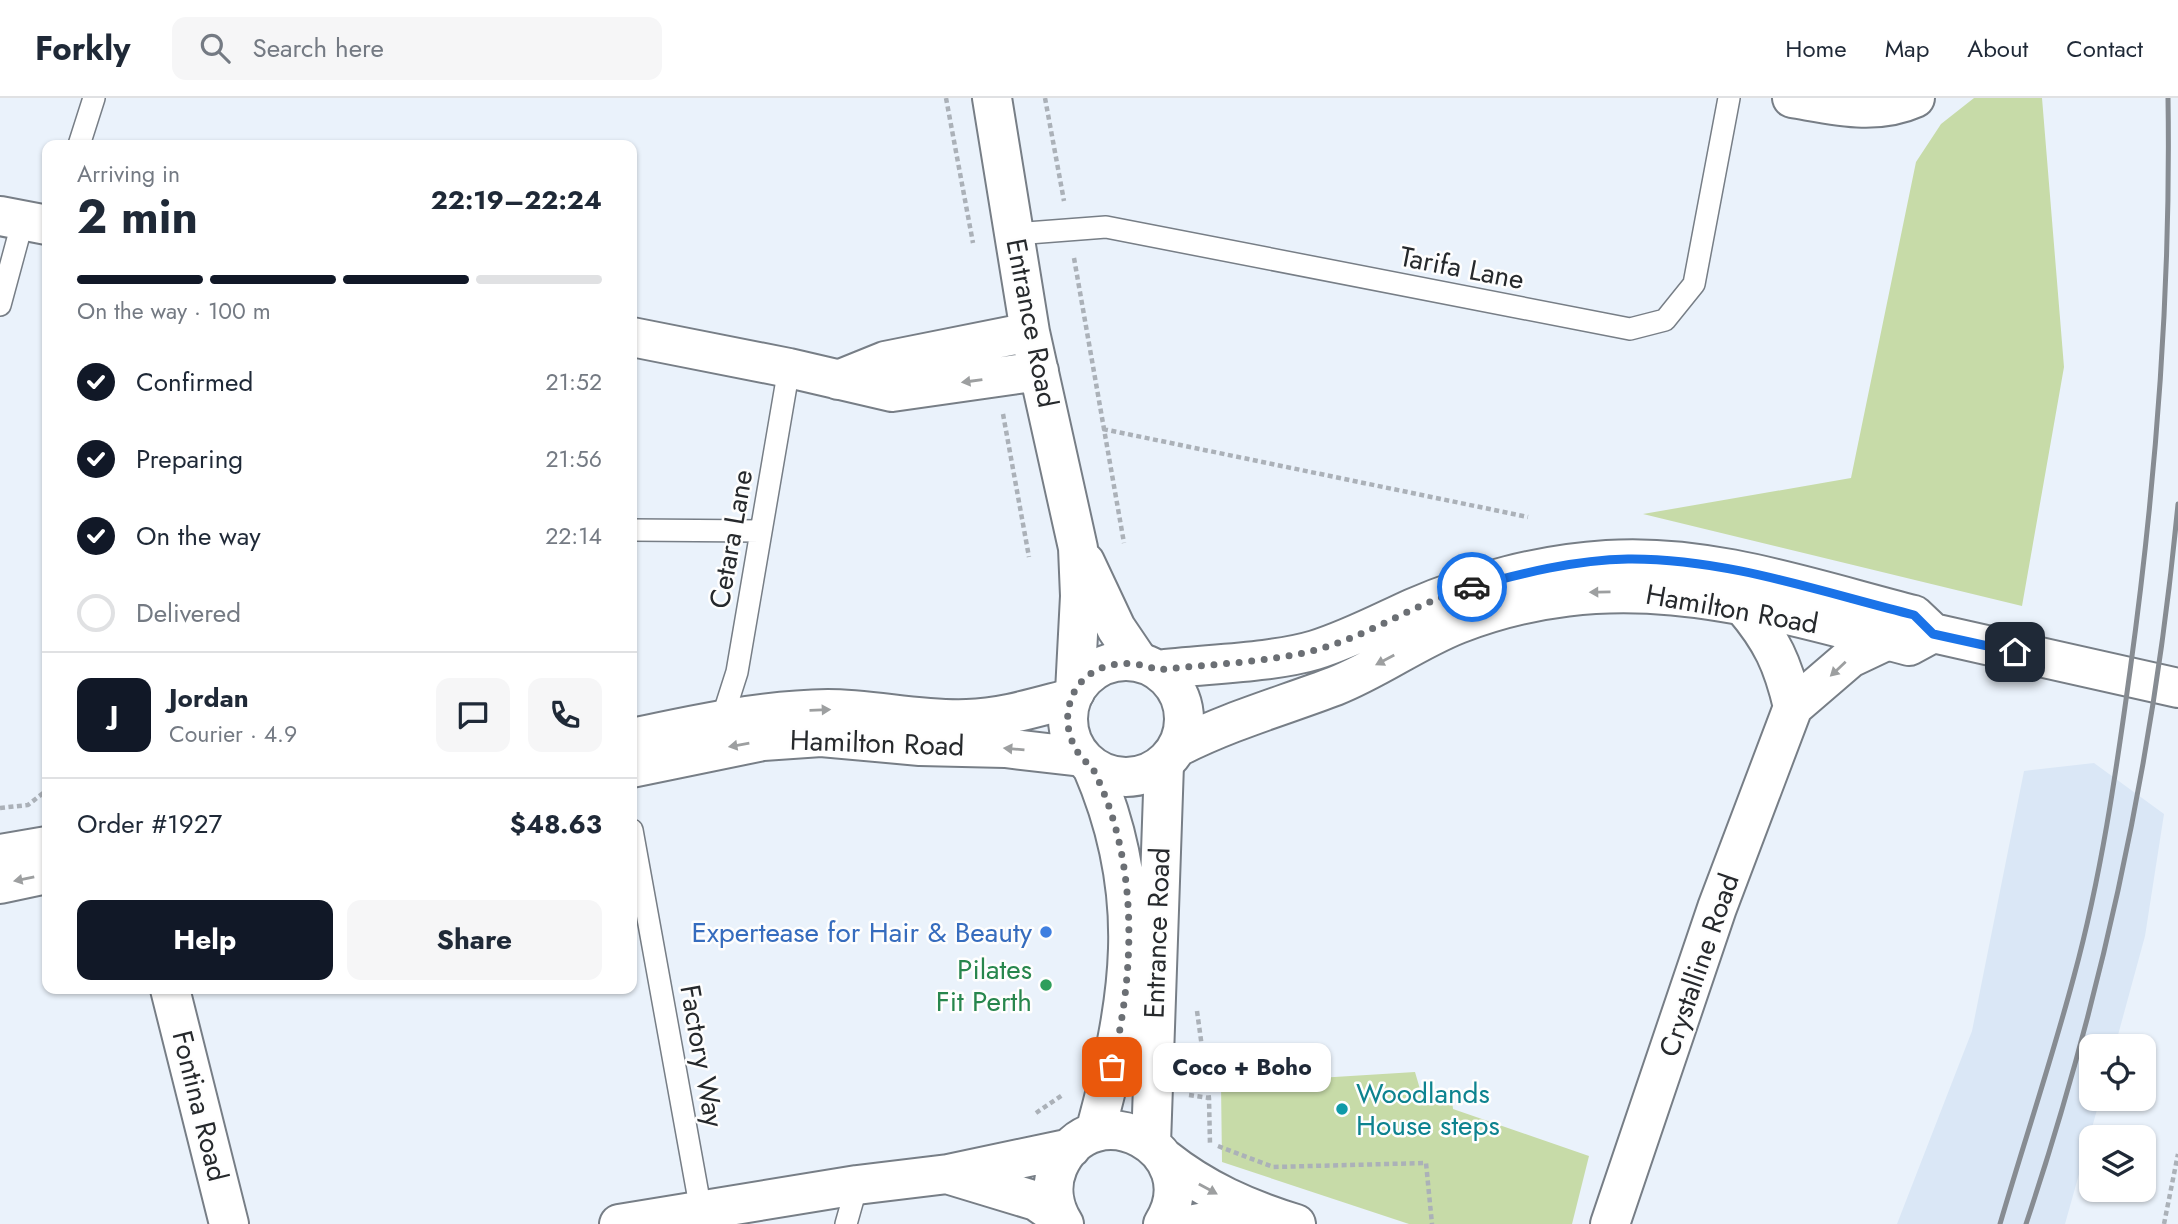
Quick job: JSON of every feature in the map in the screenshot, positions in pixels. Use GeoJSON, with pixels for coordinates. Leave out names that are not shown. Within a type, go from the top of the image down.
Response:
{"type":"FeatureCollection","features":[{"type":"Feature","properties":{"kind":"street","name":"Entrance Road"},"geometry":{"type":"LineString","coordinates":[[992,98],[1030,332],[1078,548],[1080,596],[1073,695]]}},
{"type":"Feature","properties":{"kind":"street"},"geometry":{"type":"LineString","coordinates":[[1792,98],[1857,109],[1901,104],[1915,98]]}},
{"type":"Feature","properties":{"kind":"street"},"geometry":{"type":"LineString","coordinates":[[838,380],[885,361],[1030,332]]}},
{"type":"Feature","properties":{"kind":"street"},"geometry":{"type":"LineString","coordinates":[[637,338],[789,368],[892,392],[1039,371]]}},
{"type":"Feature","properties":{"kind":"street","name":"Entrance Road"},"geometry":{"type":"LineString","coordinates":[[1078,548],[1100,600],[1148,666]]}},
{"type":"Feature","properties":{"kind":"street","name":"Hamilton Road"},"geometry":{"type":"LineString","coordinates":[[1148,666],[1311,651],[1361,634],[1454,592],[1507,577],[1608,560],[1683,562],[1739,571],[1914,615],[1933,634],[2178,688]]}},
{"type":"Feature","properties":{"kind":"street","name":"Hamilton Road"},"geometry":{"type":"LineString","coordinates":[[1171,756],[1222,724],[1337,685],[1458,624],[1515,606],[1586,593],[1633,592],[1689,596],[1744,606],[1909,646],[1933,634]]}},
{"type":"Feature","properties":{"kind":"street"},"geometry":{"type":"LineString","coordinates":[[1744,606],[1773,646],[1784,669],[1793,707]]}},
{"type":"Feature","properties":{"kind":"street","name":"Crystalline Road"},"geometry":{"type":"LineString","coordinates":[[1610,1224],[1717,908],[1793,707],[1850,657],[1888,640]]}},
{"type":"Feature","properties":{"kind":"street"},"geometry":{"type":"LineString","coordinates":[[1120,661],[1148,666],[1171,681],[1180,696],[1184,722],[1171,756],[1136,777],[1121,777],[1087,762],[1069,729],[1073,695],[1087,677],[1102,666],[1120,661]]}},
{"type":"Feature","properties":{"kind":"street","name":"Hamilton Road"},"geometry":{"type":"LineString","coordinates":[[637,737],[722,719],[831,709],[965,719],[1006,715],[1073,695]]}},
{"type":"Feature","properties":{"kind":"street","name":"Hamilton Road"},"geometry":{"type":"LineString","coordinates":[[637,767],[763,741],[810,737],[1005,748],[1087,762]]}},
{"type":"Feature","properties":{"kind":"street","name":"Entrance Road"},"geometry":{"type":"LineString","coordinates":[[1163,1224],[1173,1195],[1172,1176],[1158,1151],[1171,756]]}},
{"type":"Feature","properties":{"kind":"street","name":"Entrance Road"},"geometry":{"type":"LineString","coordinates":[[1062,1220],[1053,1197],[1055,1176],[1083,1140],[1125,1005],[1129,920],[1120,854],[1106,800],[1087,762]]}},
{"type":"Feature","properties":{"kind":"street"},"geometry":{"type":"LineString","coordinates":[[0,854],[42,847]]}},
{"type":"Feature","properties":{"kind":"street"},"geometry":{"type":"LineString","coordinates":[[0,884],[42,875]]}},
{"type":"Feature","properties":{"kind":"street","name":"Fontina Road"},"geometry":{"type":"LineString","coordinates":[[171,994],[229,1224]]}},
{"type":"Feature","properties":{"kind":"street"},"geometry":{"type":"LineString","coordinates":[[619,1224],[857,1185],[948,1174],[1116,1130],[1135,1134],[1158,1151],[1201,1207],[1256,1212],[1296,1224]]}},
{"type":"Feature","properties":{"kind":"street"},"geometry":{"type":"LineString","coordinates":[[948,1174],[1036,1201],[1062,1220]]}},
{"type":"Feature","properties":{"kind":"lane"},"geometry":{"type":"LineString","coordinates":[[81,140],[94,98]]}},
{"type":"Feature","properties":{"kind":"lane","name":"Tarifa Lane"},"geometry":{"type":"LineString","coordinates":[[1014,234],[1106,227],[1630,329],[1665,320],[1694,284],[1729,98]]}},
{"type":"Feature","properties":{"kind":"lane"},"geometry":{"type":"LineString","coordinates":[[0,305],[24,220]]}},
{"type":"Feature","properties":{"kind":"lane","name":"Cetara Lane"},"geometry":{"type":"LineString","coordinates":[[722,719],[737,672],[789,368]]}},
{"type":"Feature","properties":{"kind":"lane"},"geometry":{"type":"LineString","coordinates":[[637,530],[761,531]]}},
{"type":"Feature","properties":{"kind":"lane","name":"Factory Way"},"geometry":{"type":"LineString","coordinates":[[637,858],[701,1211]]}},
{"type":"Feature","properties":{"kind":"lane"},"geometry":{"type":"LineString","coordinates":[[846,1224],[857,1185]]}},
{"type":"Feature","properties":{"kind":"path"},"geometry":{"type":"LineString","coordinates":[[1045,98],[1124,543]]}},
{"type":"Feature","properties":{"kind":"path"},"geometry":{"type":"LineString","coordinates":[[1103,429],[1528,517]]}},
{"type":"Feature","properties":{"kind":"path"},"geometry":{"type":"LineString","coordinates":[[0,808],[28,805],[42,794]]}},
{"type":"Feature","properties":{"kind":"path"},"geometry":{"type":"LineString","coordinates":[[1197,1009],[1209,1098],[1210,1145],[1201,1207]]}},
{"type":"Feature","properties":{"kind":"path"},"geometry":{"type":"LineString","coordinates":[[1210,1145],[1222,1146],[1273,1167],[1426,1163],[1432,1224]]}},
{"type":"Feature","properties":{"kind":"path"},"geometry":{"type":"LineString","coordinates":[[2164,1224],[2178,1154]]}},
{"type":"Feature","properties":{"kind":"shaded area"},"geometry":{"type":"Polygon","coordinates":[[[2094,763],[2164,814],[2145,936],[2118,1034],[2079,1034],[2079,1111],[2097,1111],[2093,1125],[2079,1125],[2079,1174],[2065,1224],[1897,1224],[1972,1031],[2024,771],[2094,763]]]}},
{"type":"Feature","properties":{"kind":"green space"},"geometry":{"type":"Polygon","coordinates":[[[1974,98],[2042,98],[2064,367],[2022,606],[1643,514],[1851,478],[1916,162],[1941,124],[1974,98]]]}},
{"type":"Feature","properties":{"kind":"green space"},"geometry":{"type":"Polygon","coordinates":[[[1415,1072],[1422,1096],[1452,1099],[1453,1109],[1589,1156],[1572,1224],[1409,1224],[1222,1162],[1221,1084],[1415,1072]]]}},
{"type":"Feature","properties":{"kind":"railway"},"geometry":{"type":"LineString","coordinates":[[2000,1224],[2084,939],[2119,748],[2139,600],[2160,385],[2167,242],[2168,98]]}},
{"type":"Feature","properties":{"kind":"railway"},"geometry":{"type":"LineString","coordinates":[[2026,1224],[2079,1048],[2123,868],[2156,687],[2178,504]]}},
{"type":"Feature","properties":{"kind":"way so far"},"geometry":{"type":"LineString","coordinates":[[1112,1067],[1125,1005],[1129,920],[1120,854],[1106,800],[1092,767],[1073,744],[1069,729],[1068,713],[1075,692],[1087,677],[1102,666],[1120,661],[1139,662],[1157,670],[1311,651],[1361,634],[1413,608],[1472,587]]}},
{"type":"Feature","properties":{"kind":"place","name":"Expertease for Hair & Beauty"},"geometry":{"type":"Point","coordinates":[1046,932]}},
{"type":"Feature","properties":{"kind":"place","name":"Pilates Fit Perth"},"geometry":{"type":"Point","coordinates":[1046,985]}},
{"type":"Feature","properties":{"kind":"place","name":"Coco + Boho"},"geometry":{"type":"Point","coordinates":[1112,1067]}},
{"type":"Feature","properties":{"kind":"place","name":"Woodlands House steps"},"geometry":{"type":"Point","coordinates":[1342,1109]}},
{"type":"Feature","properties":{"kind":"route"},"geometry":{"type":"LineString","coordinates":[[1472,587],[1507,577],[1589,561],[1631,559],[1683,562],[1739,571],[1914,615],[1933,634],[2015,652]]}}]}
